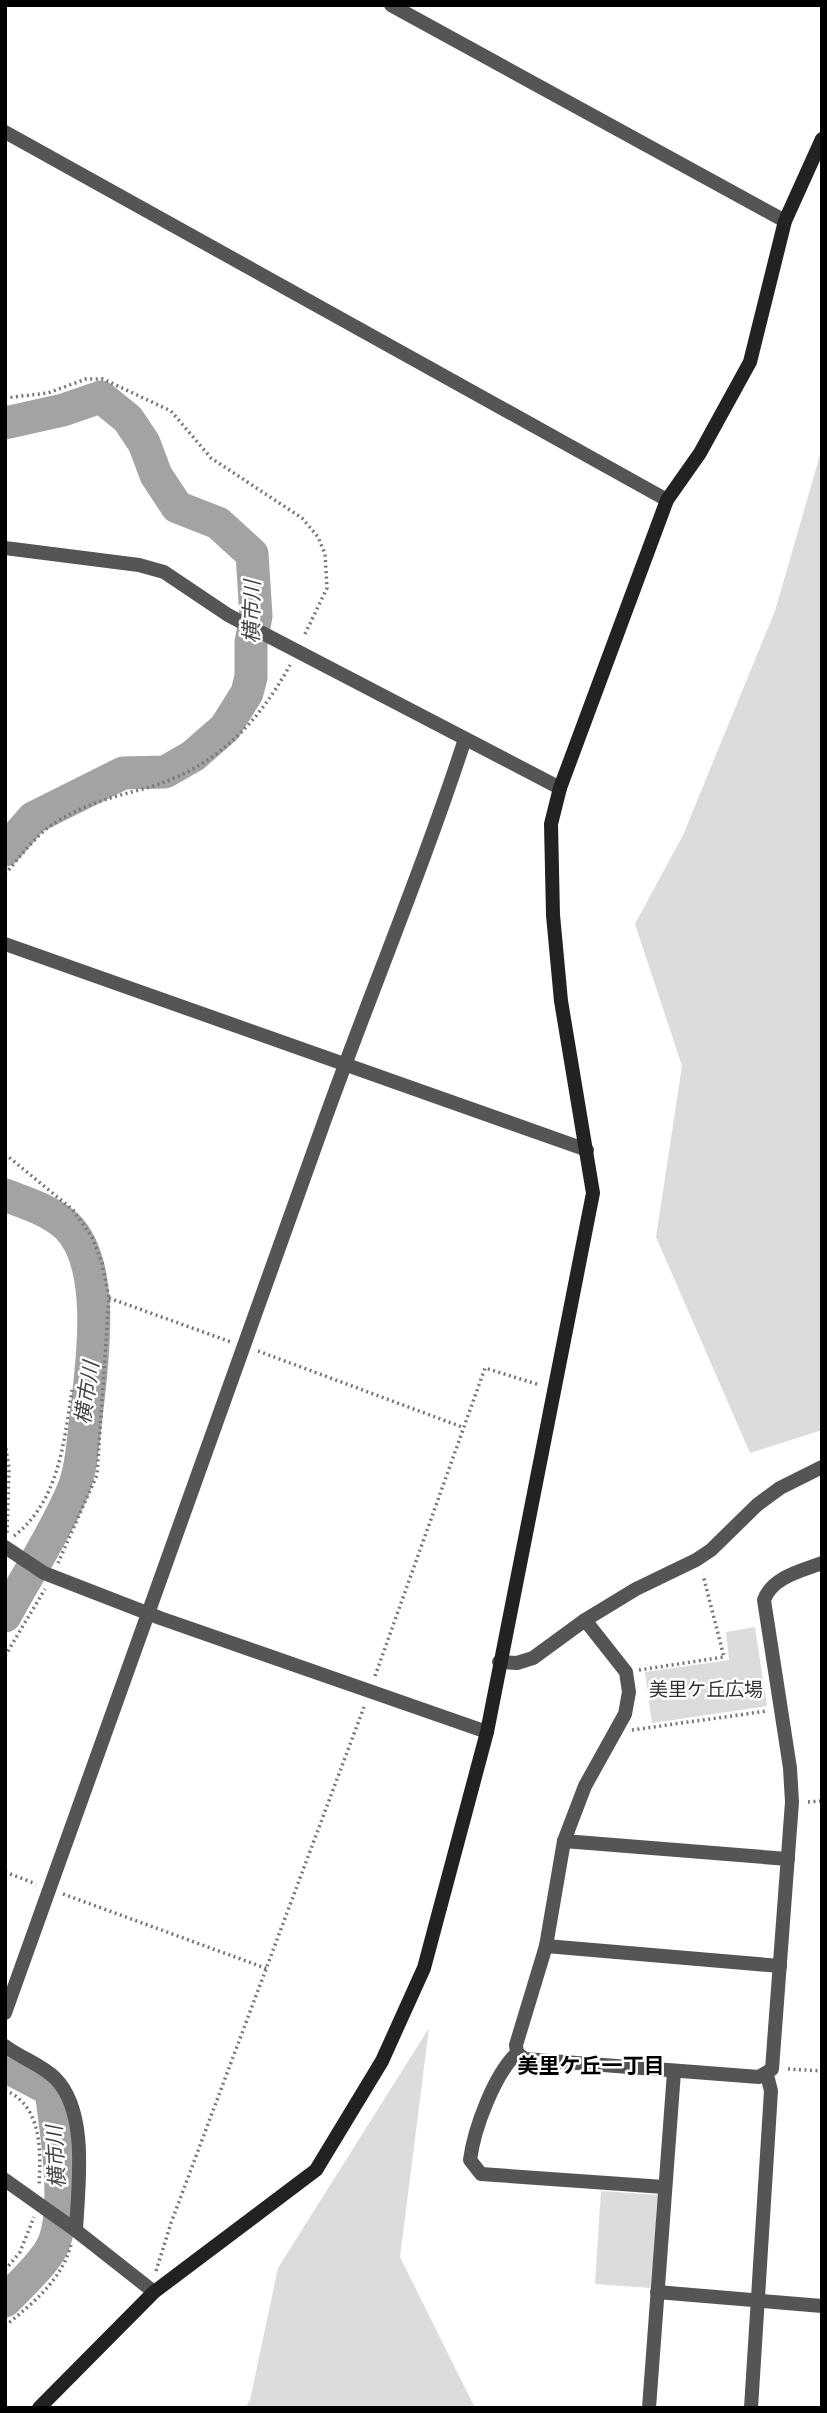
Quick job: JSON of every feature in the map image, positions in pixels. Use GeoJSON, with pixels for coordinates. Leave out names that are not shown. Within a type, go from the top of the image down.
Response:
{"type":"FeatureCollection","features":[{"type":"Feature","properties":{"kind":"street"},"geometry":{"type":"LineString","coordinates":[[391,5],[785,220]]}},
{"type":"Feature","properties":{"kind":"street"},"geometry":{"type":"LineString","coordinates":[[5,132],[667,500]]}},
{"type":"Feature","properties":{"kind":"street"},"geometry":{"type":"LineString","coordinates":[[39,2408],[153,2291],[316,2170],[382,2061],[424,1968],[487,1732],[593,1193],[561,1001],[553,915],[551,824],[560,788],[667,500],[700,453],[750,362],[785,220],[822,139]]}},
{"type":"Feature","properties":{"kind":"street"},"geometry":{"type":"LineString","coordinates":[[5,548],[139,565],[164,572],[228,615],[560,788]]}},
{"type":"Feature","properties":{"kind":"street"},"geometry":{"type":"LineString","coordinates":[[5,2012],[243,1346],[345,1064],[439,818],[465,739]]}},
{"type":"Feature","properties":{"kind":"street"},"geometry":{"type":"LineString","coordinates":[[5,944],[587,1150]]}},
{"type":"Feature","properties":{"kind":"street"},"geometry":{"type":"LineString","coordinates":[[499,1662],[517,1663],[533,1658],[585,1620],[636,1589],[696,1560],[711,1550],[739,1520],[765,1499],[822,1467]]}},
{"type":"Feature","properties":{"kind":"street"},"geometry":{"type":"LineString","coordinates":[[6,1549],[49,1574],[147,1612],[487,1732]]}},
{"type":"Feature","properties":{"kind":"street"},"geometry":{"type":"LineString","coordinates":[[751,2408],[770,2072],[788,1860],[791,1791],[764,1600],[768,1589],[780,1580],[822,1563]]}},
{"type":"Feature","properties":{"kind":"street"},"geometry":{"type":"LineString","coordinates":[[585,1620],[626,1672],[629,1692],[625,1714],[585,1786],[564,1841],[546,1946],[516,2045],[517,2053],[525,2059],[674,2073],[759,2077],[770,2072]]}},
{"type":"Feature","properties":{"kind":"street"},"geometry":{"type":"LineString","coordinates":[[564,1841],[788,1860]]}},
{"type":"Feature","properties":{"kind":"street"},"geometry":{"type":"LineString","coordinates":[[546,1946],[780,1966]]}},
{"type":"Feature","properties":{"kind":"street"},"geometry":{"type":"LineString","coordinates":[[5,2046],[53,2076],[65,2089],[74,2108],[79,2164],[75,2229]]}},
{"type":"Feature","properties":{"kind":"street"},"geometry":{"type":"LineString","coordinates":[[517,2053],[505,2065],[472,2141],[470,2160],[481,2174],[664,2187]]}},
{"type":"Feature","properties":{"kind":"street"},"geometry":{"type":"LineString","coordinates":[[649,2408],[674,2073]]}},
{"type":"Feature","properties":{"kind":"street"},"geometry":{"type":"LineString","coordinates":[[5,2180],[75,2229],[153,2291]]}},
{"type":"Feature","properties":{"kind":"street"},"geometry":{"type":"LineString","coordinates":[[657,2292],[822,2306]]}},
{"type":"Feature","properties":{"kind":"path"},"geometry":{"type":"LineString","coordinates":[[5,1154],[73,1210],[86,1228],[102,1263],[109,1298],[97,1475],[5,1656]]}},
{"type":"Feature","properties":{"kind":"path"},"geometry":{"type":"LineString","coordinates":[[109,1298],[462,1427]]}},
{"type":"Feature","properties":{"kind":"path"},"geometry":{"type":"LineString","coordinates":[[153,2291],[171,2223],[268,1969],[485,1368],[554,1390]]}},
{"type":"Feature","properties":{"kind":"path"},"geometry":{"type":"LineString","coordinates":[[5,1443],[9,1468],[7,1542],[34,1516],[53,1482],[62,1455],[72,1390]]}},
{"type":"Feature","properties":{"kind":"path"},"geometry":{"type":"LineString","coordinates":[[626,1672],[724,1657],[706,1581],[696,1560]]}},
{"type":"Feature","properties":{"kind":"path"},"geometry":{"type":"LineString","coordinates":[[614,1732],[779,1710]]}},
{"type":"Feature","properties":{"kind":"path"},"geometry":{"type":"LineString","coordinates":[[5,1872],[268,1969]]}},
{"type":"Feature","properties":{"kind":"path"},"geometry":{"type":"LineString","coordinates":[[770,2072],[822,2071]]}},
{"type":"Feature","properties":{"kind":"path"},"geometry":{"type":"LineString","coordinates":[[5,2326],[36,2301],[66,2264],[75,2229]]}},
{"type":"Feature","properties":{"kind":"green space"},"geometry":{"type":"Polygon","coordinates":[[[822,448],[822,1430],[750,1453],[656,1237],[682,1066],[635,924],[683,835],[775,611],[822,448]]]}},
{"type":"Feature","properties":{"kind":"green space","name":"美里ケ丘広場"},"geometry":{"type":"Polygon","coordinates":[[[755,1627],[767,1706],[652,1723],[645,1672],[729,1660],[726,1632],[755,1627]]]}},
{"type":"Feature","properties":{"kind":"green space"},"geometry":{"type":"Polygon","coordinates":[[[429,2028],[400,2257],[475,2408],[245,2408],[250,2400],[278,2268],[429,2028]]]}},
{"type":"Feature","properties":{"kind":"green space"},"geometry":{"type":"Polygon","coordinates":[[[601,2191],[658,2195],[652,2288],[595,2284],[601,2191]]]}},
{"type":"Feature","properties":{"kind":"waterway","name":"横市川"},"geometry":{"type":"LineString","coordinates":[[5,423],[63,410],[101,397],[128,419],[144,443],[156,475],[177,507],[218,523],[252,554],[256,616],[251,642],[251,677],[247,693],[225,728],[193,756],[165,772],[123,773],[33,818],[5,850]]}},
{"type":"Feature","properties":{"kind":"waterway","name":"横市川"},"geometry":{"type":"LineString","coordinates":[[5,1195],[60,1220],[80,1243],[88,1265],[94,1317],[89,1396],[76,1481],[58,1522],[5,1616]]}},
{"type":"Feature","properties":{"kind":"waterway","name":"横市川"},"geometry":{"type":"LineString","coordinates":[[5,2066],[51,2090],[61,2192],[57,2232],[52,2247],[37,2268],[5,2301]]}},
{"type":"Feature","properties":{"kind":"district","name":"美里ケ丘一丁目"},"geometry":{"type":"Point","coordinates":[591,2066]}}]}
